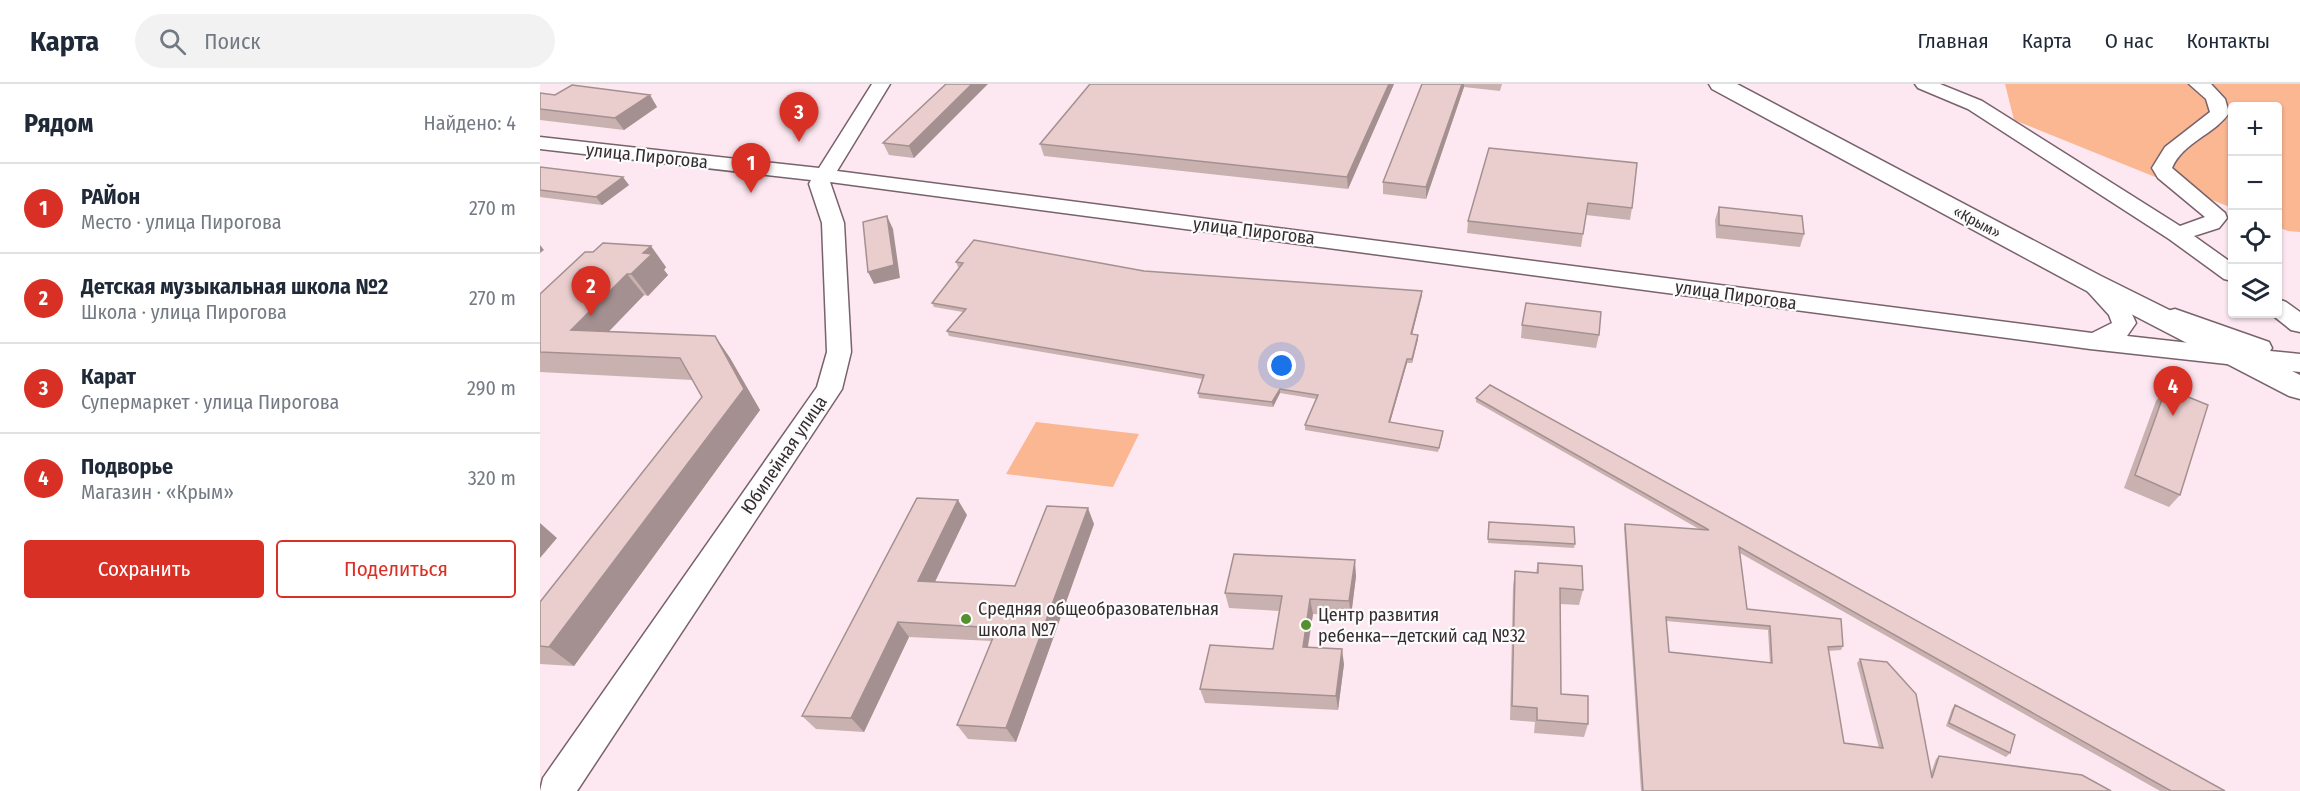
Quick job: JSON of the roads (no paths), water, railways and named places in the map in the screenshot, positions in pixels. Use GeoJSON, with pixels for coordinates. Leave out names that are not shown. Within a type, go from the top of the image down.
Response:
{"type":"FeatureCollection","features":[{"type":"Feature","properties":{"kind":"highway","name":"«Крым»"},"geometry":{"type":"LineString","coordinates":[[1720,84],[2091,282],[2300,388]]}},
{"type":"Feature","properties":{"kind":"street"},"geometry":{"type":"LineString","coordinates":[[823,175],[881,84]]}},
{"type":"Feature","properties":{"kind":"street"},"geometry":{"type":"LineString","coordinates":[[1924,84],[1975,105],[2178,234],[2228,271]]}},
{"type":"Feature","properties":{"kind":"street"},"geometry":{"type":"LineString","coordinates":[[2178,234],[2211,223],[2216,218],[2214,213],[2165,174],[2162,168],[2163,163],[2178,146],[2212,122],[2220,112],[2211,92],[2198,84]]}},
{"type":"Feature","properties":{"kind":"street","name":"улица Пирогова"},"geometry":{"type":"LineString","coordinates":[[540,143],[823,175],[2090,341]]}},
{"type":"Feature","properties":{"kind":"street","name":"Юбилейная улица"},"geometry":{"type":"LineString","coordinates":[[556,791],[829,389],[839,352],[833,223],[819,184],[823,175]]}},
{"type":"Feature","properties":{"kind":"street"},"geometry":{"type":"LineString","coordinates":[[2090,341],[2109,337],[2121,330],[2124,323],[2120,312],[2091,282]]}},
{"type":"Feature","properties":{"kind":"street"},"geometry":{"type":"LineString","coordinates":[[2091,282],[2223,335],[2300,362]]}},
{"type":"Feature","properties":{"kind":"street"},"geometry":{"type":"LineString","coordinates":[[2282,311],[2300,324]]}},
{"type":"Feature","properties":{"kind":"street"},"geometry":{"type":"LineString","coordinates":[[2090,341],[2300,362]]}},
{"type":"Feature","properties":{"kind":"street"},"geometry":{"type":"LineString","coordinates":[[2090,341],[2152,347],[2205,361],[2300,395]]}},
{"type":"Feature","properties":{"kind":"place","name":"Карат"},"geometry":{"type":"Point","coordinates":[799,142]}},
{"type":"Feature","properties":{"kind":"place","name":"РАЙон"},"geometry":{"type":"Point","coordinates":[751,193]}},
{"type":"Feature","properties":{"kind":"place","name":"Детская музыкальная школа №2"},"geometry":{"type":"Point","coordinates":[591,316]}},
{"type":"Feature","properties":{"kind":"place","name":"Подворье"},"geometry":{"type":"Point","coordinates":[2173,416]}},
{"type":"Feature","properties":{"kind":"place","name":"Средняя общеобразовательная школа №7"},"geometry":{"type":"Point","coordinates":[966,619]}},
{"type":"Feature","properties":{"kind":"place","name":"Центр развития ребенка––детский сад №32"},"geometry":{"type":"Point","coordinates":[1306,625]}}]}
